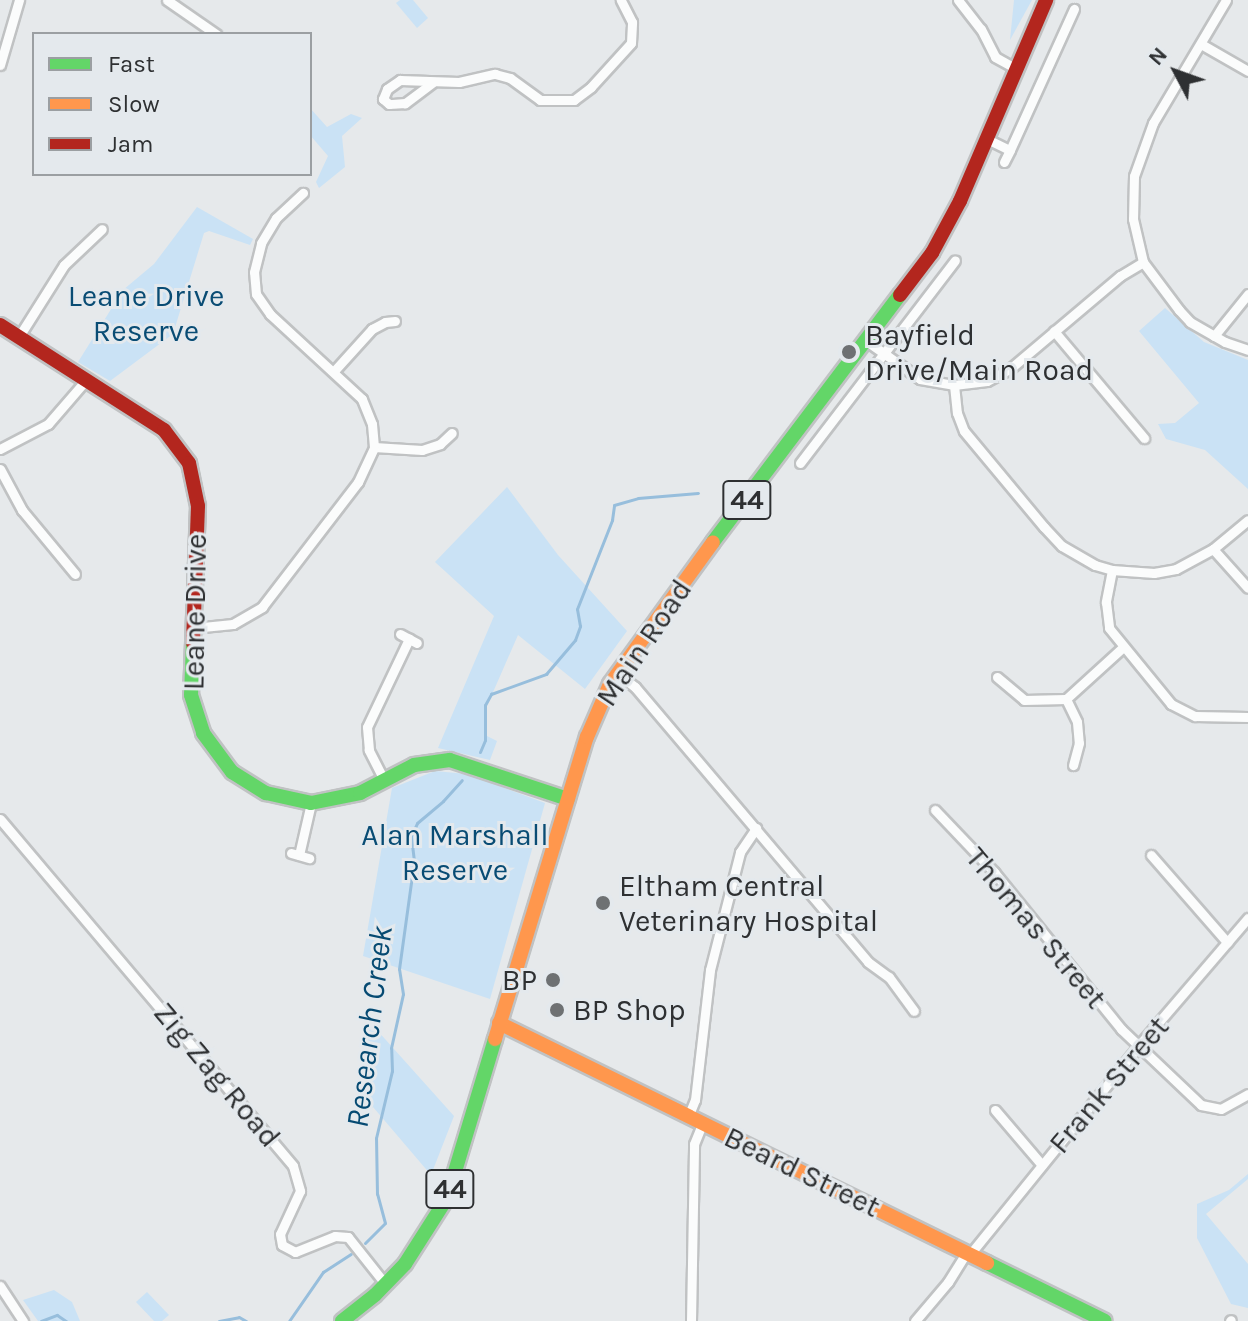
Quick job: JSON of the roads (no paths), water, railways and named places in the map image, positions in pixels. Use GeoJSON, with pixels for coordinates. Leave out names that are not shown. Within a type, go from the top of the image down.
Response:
{"type":"FeatureCollection","features":[{"type":"Feature","properties":{"kind":"street"},"geometry":{"type":"LineString","coordinates":[[0,65],[19,0]]}},
{"type":"Feature","properties":{"kind":"street"},"geometry":{"type":"LineString","coordinates":[[167,0],[213,30],[222,21]]}},
{"type":"Feature","properties":{"kind":"street"},"geometry":{"type":"LineString","coordinates":[[432,83],[405,103],[389,104],[383,99],[384,92],[397,81],[465,81],[500,74],[540,100],[564,102],[583,94],[631,43],[632,22],[621,0]]}},
{"type":"Feature","properties":{"kind":"street"},"geometry":{"type":"LineString","coordinates":[[958,0],[981,29],[995,57],[1015,68]]}},
{"type":"Feature","properties":{"kind":"street","name":"Main Road"},"geometry":{"type":"LineString","coordinates":[[342,1321],[386,1285],[424,1239],[447,1198],[593,721],[617,673],[868,342],[938,244],[1046,0]]}},
{"type":"Feature","properties":{"kind":"street"},"geometry":{"type":"LineString","coordinates":[[1226,0],[1153,123],[1134,176],[1133,219],[1143,262],[1190,322],[1248,350]]}},
{"type":"Feature","properties":{"kind":"street"},"geometry":{"type":"LineString","coordinates":[[1004,162],[1074,9]]}},
{"type":"Feature","properties":{"kind":"street"},"geometry":{"type":"LineString","coordinates":[[1201,44],[1248,71]]}},
{"type":"Feature","properties":{"kind":"street"},"geometry":{"type":"LineString","coordinates":[[987,139],[1010,150]]}},
{"type":"Feature","properties":{"kind":"street"},"geometry":{"type":"LineString","coordinates":[[193,628],[233,624],[262,607],[358,482],[374,447],[367,407],[334,371],[270,314],[254,286],[255,264],[266,234],[283,211],[303,193]]}},
{"type":"Feature","properties":{"kind":"street"},"geometry":{"type":"LineString","coordinates":[[18,338],[68,260],[102,229]]}},
{"type":"Feature","properties":{"kind":"street"},"geometry":{"type":"LineString","coordinates":[[800,463],[955,260]]}},
{"type":"Feature","properties":{"kind":"street"},"geometry":{"type":"LineString","coordinates":[[868,342],[920,379],[954,385],[987,381],[1011,368],[1120,276],[1143,262]]}},
{"type":"Feature","properties":{"kind":"street"},"geometry":{"type":"LineString","coordinates":[[1214,336],[1248,294]]}},
{"type":"Feature","properties":{"kind":"street"},"geometry":{"type":"LineString","coordinates":[[334,371],[376,326],[395,321]]}},
{"type":"Feature","properties":{"kind":"street","name":"Leane Drive"},"geometry":{"type":"LineString","coordinates":[[0,325],[164,430],[189,463],[198,506],[191,695],[200,726],[212,749],[232,772],[258,789],[285,799],[311,803],[351,797],[414,765],[450,760],[488,770],[568,799]]}},
{"type":"Feature","properties":{"kind":"street"},"geometry":{"type":"LineString","coordinates":[[1054,331],[1144,438]]}},
{"type":"Feature","properties":{"kind":"street"},"geometry":{"type":"LineString","coordinates":[[0,449],[48,424],[68,405],[86,380]]}},
{"type":"Feature","properties":{"kind":"street"},"geometry":{"type":"LineString","coordinates":[[954,385],[957,413],[964,431],[1044,527],[1078,557],[1112,570],[1154,573],[1176,569],[1213,549],[1248,520]]}},
{"type":"Feature","properties":{"kind":"street"},"geometry":{"type":"LineString","coordinates":[[374,447],[430,448],[452,433]]}},
{"type":"Feature","properties":{"kind":"street"},"geometry":{"type":"LineString","coordinates":[[0,469],[22,510],[75,574]]}},
{"type":"Feature","properties":{"kind":"street"},"geometry":{"type":"LineString","coordinates":[[1213,549],[1248,588]]}},
{"type":"Feature","properties":{"kind":"street"},"geometry":{"type":"LineString","coordinates":[[1112,570],[1106,602],[1109,628],[1122,648],[1171,704],[1195,716],[1248,717]]}},
{"type":"Feature","properties":{"kind":"street"},"geometry":{"type":"LineString","coordinates":[[384,780],[369,750],[367,727],[409,638]]}},
{"type":"Feature","properties":{"kind":"street"},"geometry":{"type":"LineString","coordinates":[[997,677],[1024,700],[1066,699],[1122,648]]}},
{"type":"Feature","properties":{"kind":"street"},"geometry":{"type":"LineString","coordinates":[[617,673],[635,687],[868,962],[889,977],[914,1011]]}},
{"type":"Feature","properties":{"kind":"street"},"geometry":{"type":"LineString","coordinates":[[1066,699],[1077,722],[1079,743],[1073,765]]}},
{"type":"Feature","properties":{"kind":"street"},"geometry":{"type":"LineString","coordinates":[[300,855],[311,803]]}},
{"type":"Feature","properties":{"kind":"street","name":"Thomas Street"},"geometry":{"type":"LineString","coordinates":[[935,810],[994,872],[1121,1029],[1209,1109],[1221,1109],[1248,1094]]}},
{"type":"Feature","properties":{"kind":"street","name":"Zig Zag Road"},"geometry":{"type":"LineString","coordinates":[[0,819],[293,1166],[300,1191],[282,1229],[282,1245],[295,1252],[344,1236],[354,1243],[386,1285]]}},
{"type":"Feature","properties":{"kind":"street"},"geometry":{"type":"LineString","coordinates":[[691,1321],[695,1100],[710,970],[740,852],[756,828]]}},
{"type":"Feature","properties":{"kind":"street"},"geometry":{"type":"LineString","coordinates":[[1151,855],[1227,942]]}},
{"type":"Feature","properties":{"kind":"street","name":"Frank Street"},"geometry":{"type":"LineString","coordinates":[[915,1321],[1140,1044],[1248,918]]}},
{"type":"Feature","properties":{"kind":"street","name":"Beard Street"},"geometry":{"type":"LineString","coordinates":[[499,1023],[1105,1321]]}},
{"type":"Feature","properties":{"kind":"street"},"geometry":{"type":"LineString","coordinates":[[995,1110],[1042,1165]]}},
{"type":"Feature","properties":{"kind":"street"},"geometry":{"type":"LineString","coordinates":[[0,1286],[23,1321]]}},
{"type":"Feature","properties":{"kind":"waterway","name":"Research Creek"},"geometry":{"type":"LineString","coordinates":[[480,752],[485,740],[485,705],[491,694],[546,674],[575,640],[580,626],[577,609],[612,520],[614,505],[638,498],[698,493]]}},
{"type":"Feature","properties":{"kind":"waterway","name":"Research Creek"},"geometry":{"type":"LineString","coordinates":[[365,1243],[385,1223],[377,1194],[376,1138],[392,1071],[391,1048],[403,994],[399,969],[414,861],[411,836],[417,823],[462,780]]}},
{"type":"Feature","properties":{"kind":"waterway","name":"Research Creek"},"geometry":{"type":"LineString","coordinates":[[289,1321],[323,1272],[351,1254]]}},
{"type":"Feature","properties":{"kind":"waterway","name":"Research Creek"},"geometry":{"type":"LineString","coordinates":[[41,1321],[57,1315],[66,1321]]}},
{"type":"Feature","properties":{"kind":"waterway","name":"Research Creek"},"geometry":{"type":"LineString","coordinates":[[219,1321],[239,1317],[246,1321]]}},
{"type":"Feature","properties":{"kind":"place","name":"Bayfield Drive/Main Road"},"geometry":{"type":"Point","coordinates":[849,352]}},
{"type":"Feature","properties":{"kind":"place","name":"Eltham Central Veterinary Hospital"},"geometry":{"type":"Point","coordinates":[603,903]}},
{"type":"Feature","properties":{"kind":"place","name":"BP"},"geometry":{"type":"Point","coordinates":[553,980]}},
{"type":"Feature","properties":{"kind":"place","name":"BP Shop"},"geometry":{"type":"Point","coordinates":[557,1010]}},
{"type":"Feature","properties":{"kind":"park label","name":"Leane Drive Reserve"},"geometry":{"type":"Point","coordinates":[146,313]}},
{"type":"Feature","properties":{"kind":"park label","name":"Alan Marshall Reserve"},"geometry":{"type":"Point","coordinates":[455,852]}}]}
